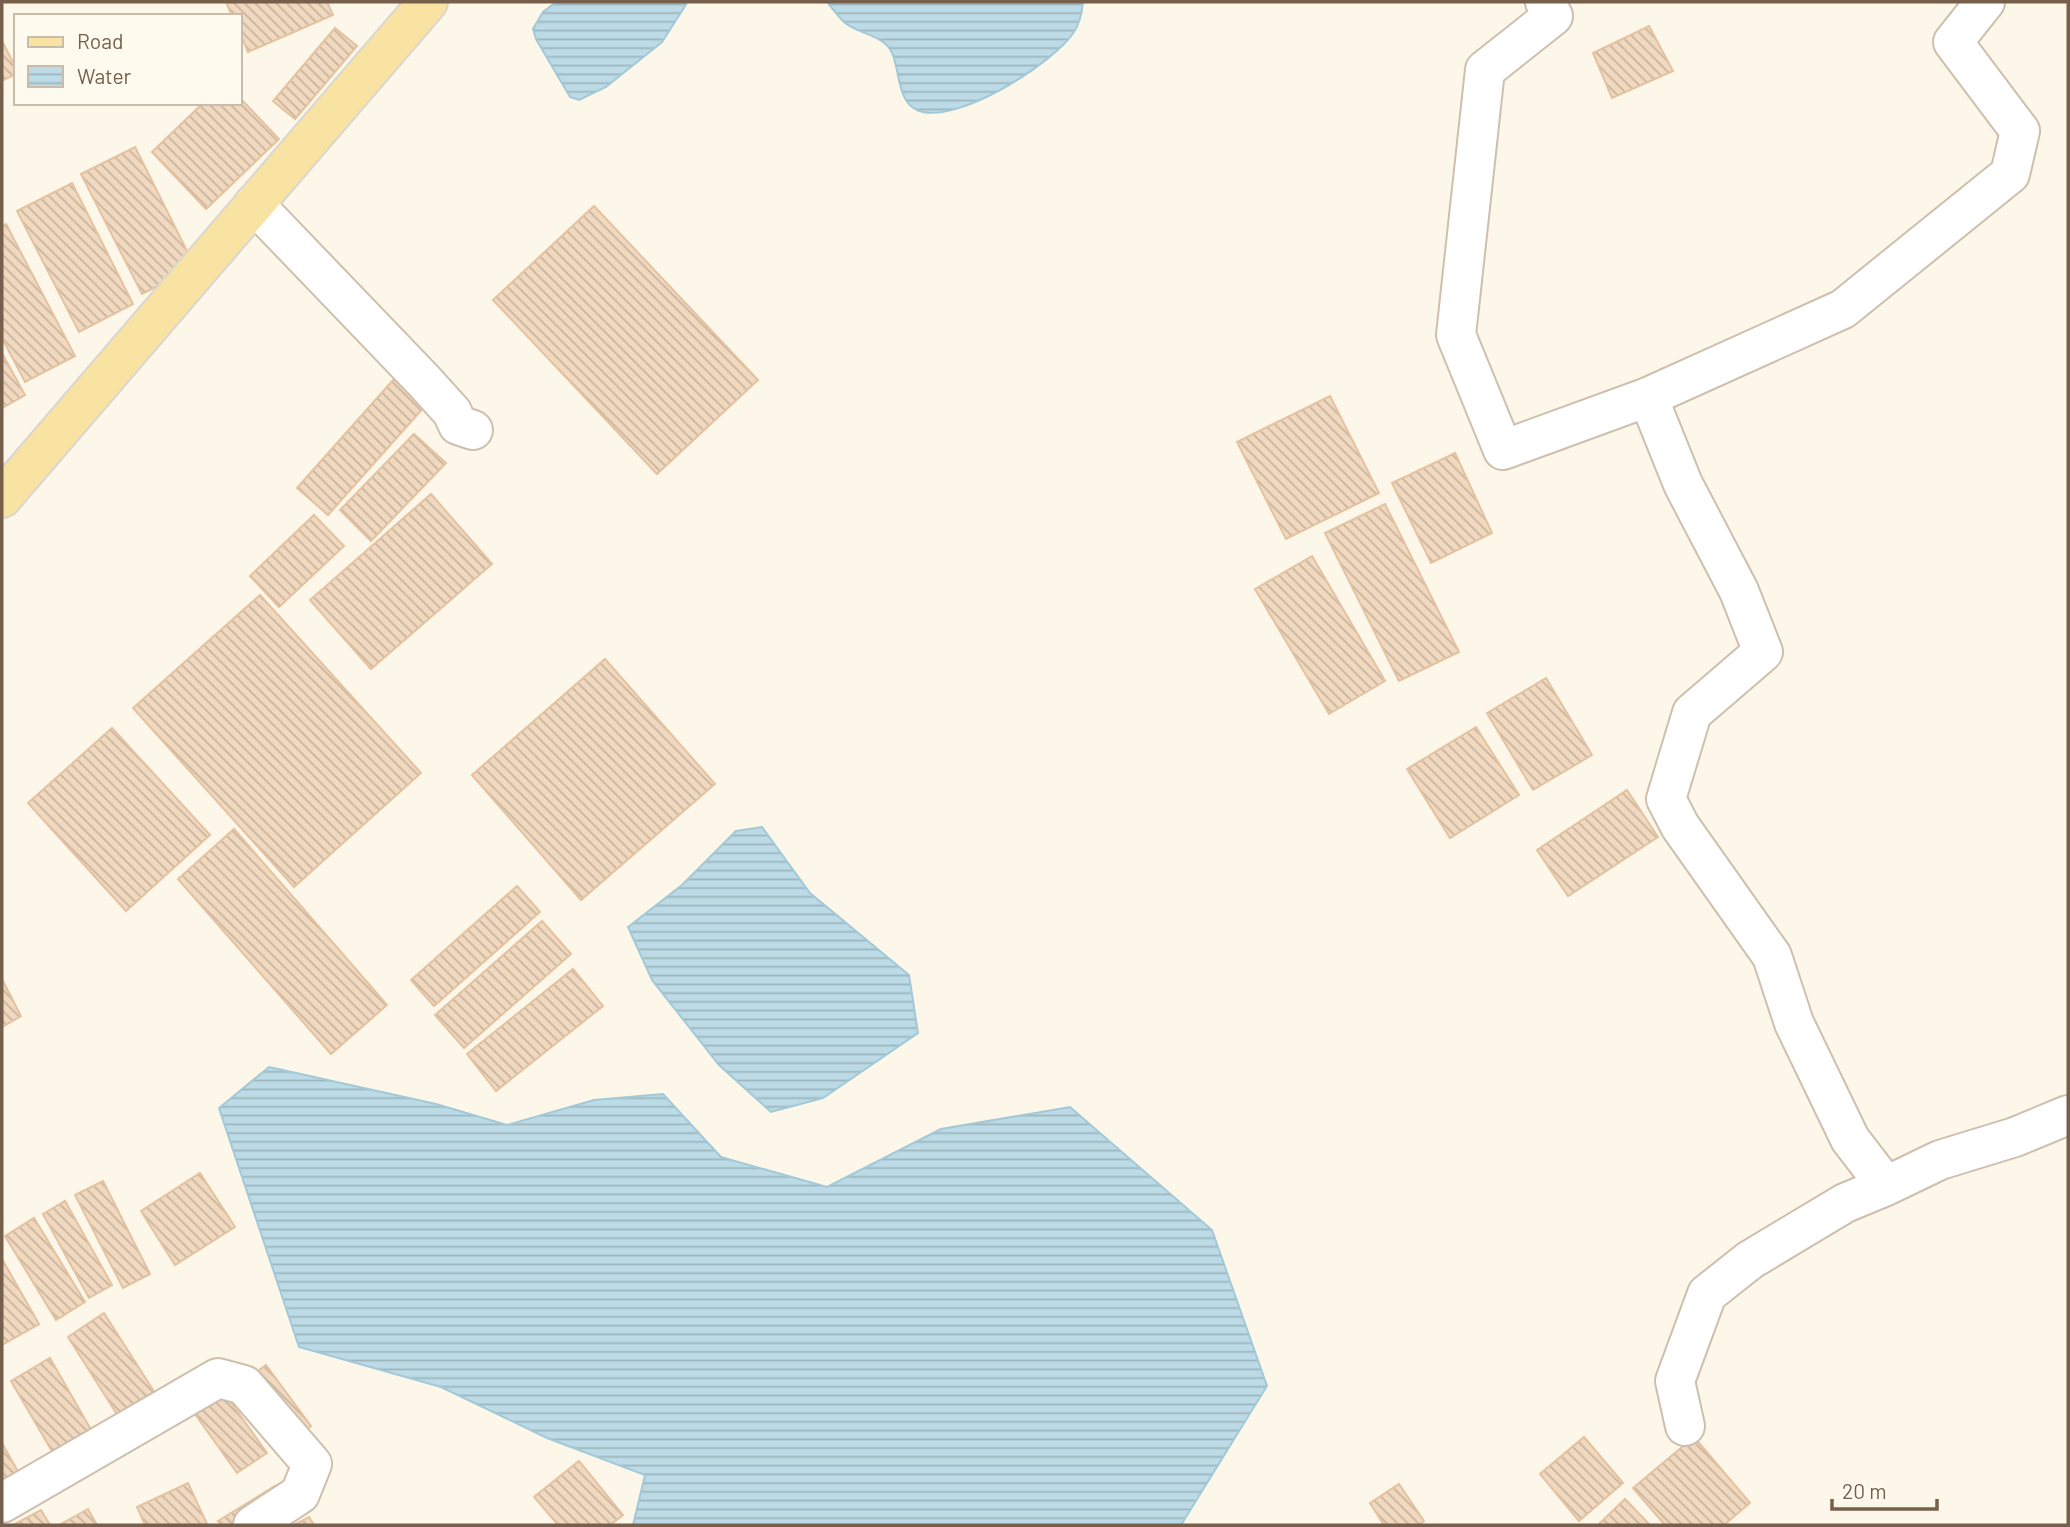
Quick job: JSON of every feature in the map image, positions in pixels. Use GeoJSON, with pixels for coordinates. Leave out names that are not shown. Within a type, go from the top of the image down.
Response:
{"type":"FeatureCollection","features":[{"type":"Feature","properties":{"kind":"main road"},"geometry":{"type":"LineString","coordinates":[[2,498],[428,2]]}},
{"type":"Feature","properties":{"kind":"street"},"geometry":{"type":"LineString","coordinates":[[1545,2],[1553,16],[1485,70],[1456,335],[1503,450],[1648,397],[1843,309],[2010,174],[2020,131],[1953,42],[1985,2]]}},
{"type":"Feature","properties":{"kind":"street"},"geometry":{"type":"LineString","coordinates":[[254,204],[424,381],[452,412],[458,425],[473,430]]}},
{"type":"Feature","properties":{"kind":"street"},"geometry":{"type":"LineString","coordinates":[[1648,397],[1683,484],[1739,591],[1763,652],[1692,713],[1666,799],[1680,826],[1772,956],[1794,1023],[1850,1139],[1886,1185]]}},
{"type":"Feature","properties":{"kind":"street"},"geometry":{"type":"LineString","coordinates":[[1685,1426],[1675,1381],[1707,1294],[1750,1260],[1845,1203],[1940,1160],[2015,1137],[2068,1115]]}},
{"type":"Feature","properties":{"kind":"street"},"geometry":{"type":"LineString","coordinates":[[2,1503],[218,1378],[244,1385],[312,1464],[300,1494],[253,1525]]}},
{"type":"Feature","properties":{"kind":"water"},"geometry":{"type":"Polygon","coordinates":[[[556,2],[687,3],[662,42],[606,87],[579,100],[570,97],[536,39],[533,29],[543,12],[556,2]]]}},
{"type":"Feature","properties":{"kind":"water"},"geometry":{"type":"Polygon","coordinates":[[[827,2],[1083,2],[1074,32],[1046,60],[1002,89],[978,101],[934,113],[917,110],[906,100],[895,60],[888,47],[877,38],[850,26],[827,2]]]}},
{"type":"Feature","properties":{"kind":"water"},"geometry":{"type":"Polygon","coordinates":[[[762,827],[810,893],[909,975],[918,1033],[823,1098],[771,1112],[719,1065],[652,980],[628,927],[682,885],[736,831],[762,827]]]}},
{"type":"Feature","properties":{"kind":"water"},"geometry":{"type":"Polygon","coordinates":[[[269,1067],[436,1104],[507,1125],[594,1100],[663,1094],[721,1157],[827,1187],[941,1129],[1070,1107],[1212,1230],[1267,1386],[1181,1525],[633,1525],[645,1475],[547,1438],[441,1387],[299,1347],[219,1108],[269,1067]]]}},
{"type":"Feature","properties":{"kind":"building"},"geometry":{"type":"Polygon","coordinates":[[[226,2],[327,2],[333,15],[248,52],[242,38],[242,14],[231,14],[226,2]]]}},
{"type":"Feature","properties":{"kind":"building"},"geometry":{"type":"Polygon","coordinates":[[[1649,26],[1673,71],[1612,98],[1593,53],[1649,26]]]}},
{"type":"Feature","properties":{"kind":"building"},"geometry":{"type":"Polygon","coordinates":[[[335,28],[357,46],[295,119],[273,101],[335,28]]]}},
{"type":"Feature","properties":{"kind":"building"},"geometry":{"type":"Polygon","coordinates":[[[2,41],[14,64],[14,75],[2,81],[2,41]]]}},
{"type":"Feature","properties":{"kind":"building"},"geometry":{"type":"Polygon","coordinates":[[[242,100],[279,139],[206,209],[152,152],[201,105],[242,105],[242,100]]]}},
{"type":"Feature","properties":{"kind":"building"},"geometry":{"type":"Polygon","coordinates":[[[135,147],[195,267],[142,294],[81,174],[135,147]]]}},
{"type":"Feature","properties":{"kind":"building"},"geometry":{"type":"Polygon","coordinates":[[[72,183],[133,304],[79,332],[17,211],[72,183]]]}},
{"type":"Feature","properties":{"kind":"building"},"geometry":{"type":"Polygon","coordinates":[[[594,206],[758,380],[657,474],[493,300],[594,206]]]}},
{"type":"Feature","properties":{"kind":"building"},"geometry":{"type":"Polygon","coordinates":[[[6,224],[75,356],[25,382],[2,338],[2,226],[6,224]]]}},
{"type":"Feature","properties":{"kind":"building"},"geometry":{"type":"Polygon","coordinates":[[[2,353],[25,395],[2,408],[2,353]]]}},
{"type":"Feature","properties":{"kind":"building"},"geometry":{"type":"Polygon","coordinates":[[[394,379],[425,406],[328,515],[297,488],[394,379]]]}},
{"type":"Feature","properties":{"kind":"building"},"geometry":{"type":"Polygon","coordinates":[[[1330,396],[1379,493],[1286,539],[1237,442],[1330,396]]]}},
{"type":"Feature","properties":{"kind":"building"},"geometry":{"type":"Polygon","coordinates":[[[414,434],[446,463],[371,541],[340,510],[414,434]]]}},
{"type":"Feature","properties":{"kind":"building"},"geometry":{"type":"Polygon","coordinates":[[[1455,453],[1492,533],[1431,563],[1392,483],[1455,453]]]}},
{"type":"Feature","properties":{"kind":"building"},"geometry":{"type":"Polygon","coordinates":[[[431,494],[492,564],[371,669],[310,600],[431,494]]]}},
{"type":"Feature","properties":{"kind":"building"},"geometry":{"type":"Polygon","coordinates":[[[1385,504],[1459,652],[1399,681],[1325,533],[1385,504]]]}},
{"type":"Feature","properties":{"kind":"building"},"geometry":{"type":"Polygon","coordinates":[[[314,515],[344,546],[279,607],[250,576],[314,515]]]}},
{"type":"Feature","properties":{"kind":"building"},"geometry":{"type":"Polygon","coordinates":[[[1312,556],[1385,681],[1329,714],[1255,589],[1312,556]]]}},
{"type":"Feature","properties":{"kind":"building"},"geometry":{"type":"Polygon","coordinates":[[[260,595],[421,773],[294,887],[133,708],[260,595]]]}},
{"type":"Feature","properties":{"kind":"building"},"geometry":{"type":"Polygon","coordinates":[[[605,659],[715,784],[581,900],[472,775],[605,659]]]}},
{"type":"Feature","properties":{"kind":"building"},"geometry":{"type":"Polygon","coordinates":[[[1546,678],[1592,755],[1533,790],[1487,713],[1546,678]]]}},
{"type":"Feature","properties":{"kind":"building"},"geometry":{"type":"Polygon","coordinates":[[[1476,727],[1519,795],[1450,838],[1407,769],[1476,727]]]}},
{"type":"Feature","properties":{"kind":"building"},"geometry":{"type":"Polygon","coordinates":[[[112,728],[210,835],[126,911],[28,803],[112,728]]]}},
{"type":"Feature","properties":{"kind":"building"},"geometry":{"type":"Polygon","coordinates":[[[1627,790],[1658,837],[1568,896],[1537,850],[1627,790]]]}},
{"type":"Feature","properties":{"kind":"building"},"geometry":{"type":"Polygon","coordinates":[[[234,829],[387,1005],[331,1054],[178,879],[234,829]]]}},
{"type":"Feature","properties":{"kind":"building"},"geometry":{"type":"Polygon","coordinates":[[[517,886],[540,912],[434,1006],[411,980],[517,886]]]}},
{"type":"Feature","properties":{"kind":"building"},"geometry":{"type":"Polygon","coordinates":[[[542,921],[571,954],[464,1048],[435,1015],[542,921]]]}},
{"type":"Feature","properties":{"kind":"building"},"geometry":{"type":"Polygon","coordinates":[[[573,969],[603,1006],[496,1091],[467,1054],[573,969]]]}},
{"type":"Feature","properties":{"kind":"building"},"geometry":{"type":"Polygon","coordinates":[[[2,979],[21,1016],[2,1027],[2,979]]]}},
{"type":"Feature","properties":{"kind":"building"},"geometry":{"type":"Polygon","coordinates":[[[200,1173],[235,1227],[175,1265],[141,1211],[200,1173]]]}},
{"type":"Feature","properties":{"kind":"building"},"geometry":{"type":"Polygon","coordinates":[[[103,1181],[150,1274],[123,1288],[75,1195],[103,1181]]]}},
{"type":"Feature","properties":{"kind":"building"},"geometry":{"type":"Polygon","coordinates":[[[65,1201],[112,1285],[89,1298],[43,1214],[65,1201]]]}},
{"type":"Feature","properties":{"kind":"building"},"geometry":{"type":"Polygon","coordinates":[[[34,1218],[85,1302],[56,1320],[5,1236],[34,1218]]]}},
{"type":"Feature","properties":{"kind":"building"},"geometry":{"type":"Polygon","coordinates":[[[2,1259],[39,1324],[2,1345],[2,1259]]]}},
{"type":"Feature","properties":{"kind":"building"},"geometry":{"type":"Polygon","coordinates":[[[104,1313],[160,1401],[123,1424],[68,1337],[104,1313]]]}},
{"type":"Feature","properties":{"kind":"building"},"geometry":{"type":"Polygon","coordinates":[[[50,1358],[94,1435],[56,1458],[11,1381],[50,1358]]]}},
{"type":"Feature","properties":{"kind":"building"},"geometry":{"type":"Polygon","coordinates":[[[266,1365],[311,1426],[277,1450],[233,1390],[266,1365]]]}},
{"type":"Feature","properties":{"kind":"building"},"geometry":{"type":"Polygon","coordinates":[[[225,1394],[267,1453],[237,1473],[195,1414],[225,1394]]]}},
{"type":"Feature","properties":{"kind":"building"},"geometry":{"type":"Polygon","coordinates":[[[1584,1437],[1623,1483],[1579,1521],[1540,1474],[1584,1437]]]}},
{"type":"Feature","properties":{"kind":"building"},"geometry":{"type":"Polygon","coordinates":[[[1694,1437],[1750,1503],[1724,1525],[1665,1525],[1633,1488],[1694,1437]]]}},
{"type":"Feature","properties":{"kind":"building"},"geometry":{"type":"Polygon","coordinates":[[[2,1443],[31,1495],[2,1512],[2,1443]]]}},
{"type":"Feature","properties":{"kind":"building"},"geometry":{"type":"Polygon","coordinates":[[[579,1461],[623,1515],[610,1525],[558,1525],[534,1497],[579,1461]]]}},
{"type":"Feature","properties":{"kind":"building"},"geometry":{"type":"Polygon","coordinates":[[[188,1483],[207,1524],[145,1525],[137,1507],[188,1483]]]}},
{"type":"Feature","properties":{"kind":"building"},"geometry":{"type":"Polygon","coordinates":[[[1399,1484],[1424,1521],[1418,1525],[1384,1525],[1370,1503],[1399,1484]]]}},
{"type":"Feature","properties":{"kind":"building"},"geometry":{"type":"Polygon","coordinates":[[[275,1486],[292,1514],[274,1525],[221,1525],[218,1521],[275,1486]]]}},
{"type":"Feature","properties":{"kind":"building"},"geometry":{"type":"Polygon","coordinates":[[[1625,1499],[1650,1525],[1598,1525],[1625,1499]]]}},
{"type":"Feature","properties":{"kind":"building"},"geometry":{"type":"Polygon","coordinates":[[[88,1509],[97,1525],[61,1524],[88,1509]]]}},
{"type":"Feature","properties":{"kind":"building"},"geometry":{"type":"Polygon","coordinates":[[[41,1510],[50,1525],[13,1525],[41,1510]]]}},
{"type":"Feature","properties":{"kind":"building"},"geometry":{"type":"Polygon","coordinates":[[[309,1517],[314,1525],[294,1525],[309,1517]]]}}]}
